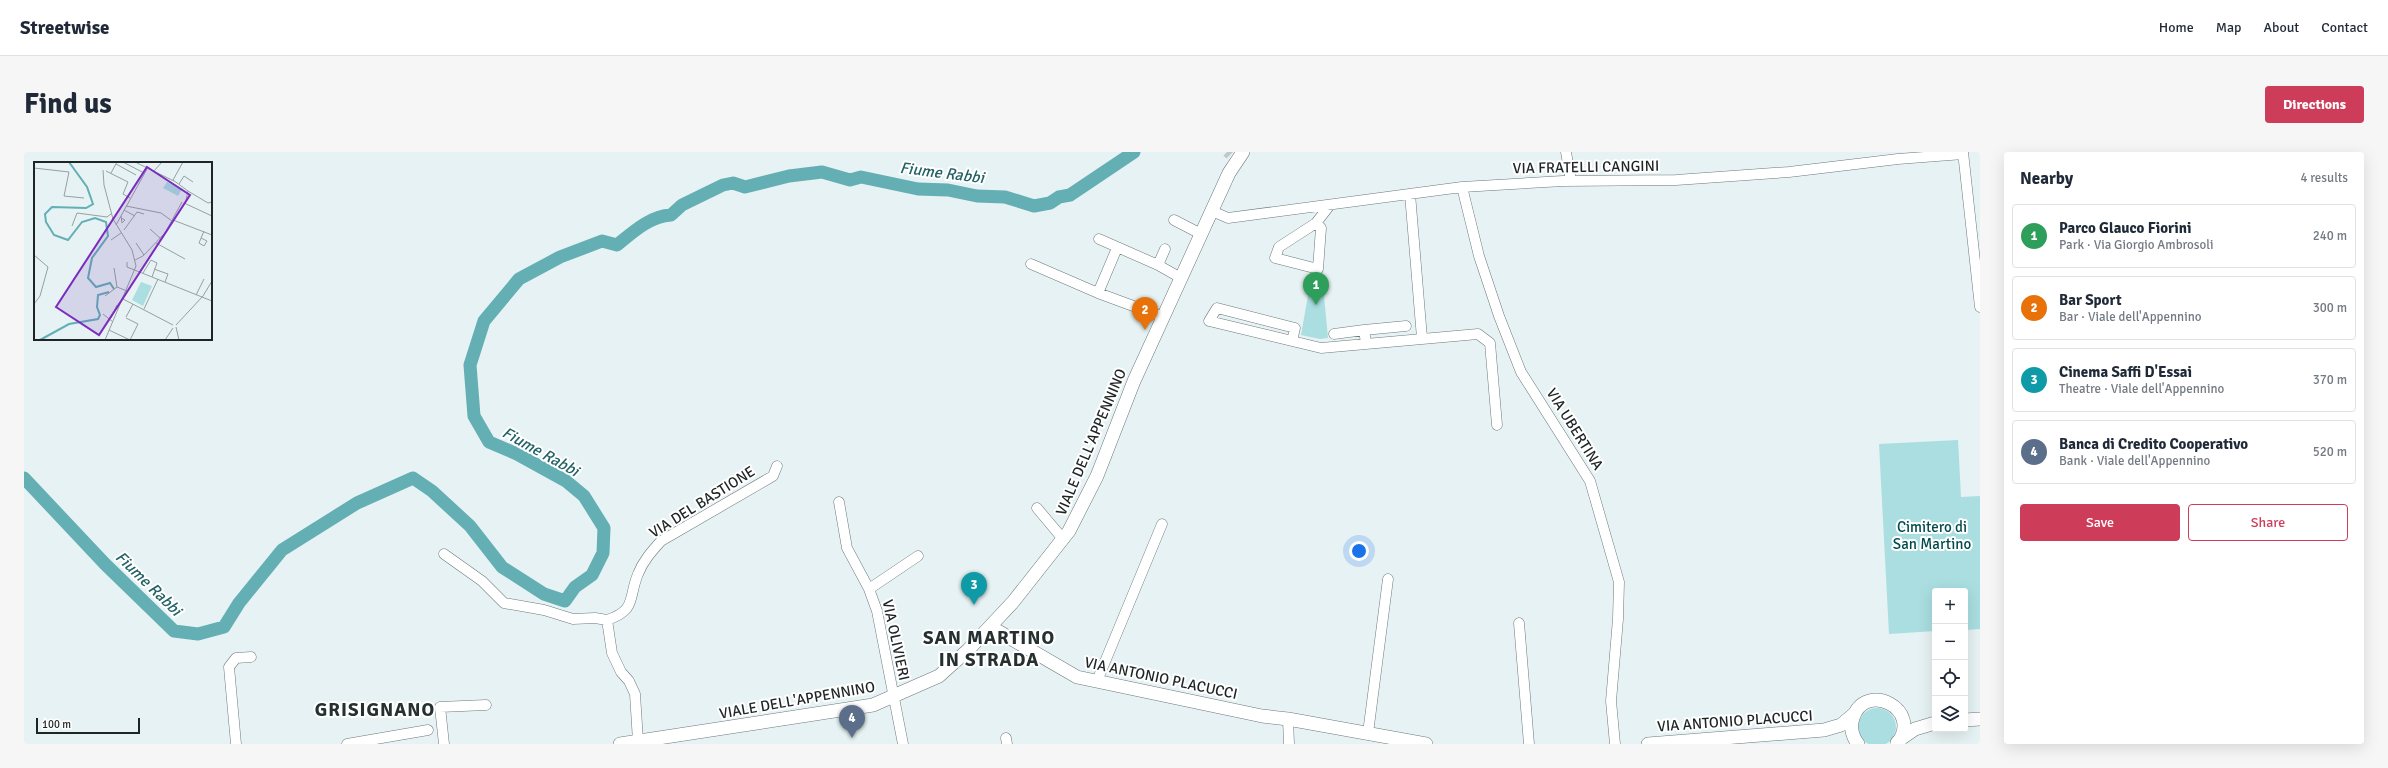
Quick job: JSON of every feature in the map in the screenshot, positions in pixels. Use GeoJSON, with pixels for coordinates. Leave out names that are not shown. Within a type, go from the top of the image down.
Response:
{"type":"FeatureCollection","features":[{"type":"Feature","properties":{"kind":"main road","name":"VIALE DELL'APPENNINO"},"geometry":{"type":"LineString","coordinates":[[620,744],[638,741],[656,741],[873,705],[894,698],[938,676],[991,627],[1063,539],[1097,476],[1163,317],[1237,156]]}},
{"type":"Feature","properties":{"kind":"main road","name":"VIA ANTONIO PLACUCCI"},"geometry":{"type":"LineString","coordinates":[[991,627],[1077,677],[1262,716],[1288,719],[1426,744]]}},
{"type":"Feature","properties":{"kind":"main road","name":"VIA ANTONIO PLACUCCI"},"geometry":{"type":"LineString","coordinates":[[1648,744],[1824,730],[1841,724],[1854,714],[1863,704],[1879,700],[1894,706],[1900,712],[1914,719],[1932,723]]}},
{"type":"Feature","properties":{"kind":"main road","name":"VIA ANTONIO PLACUCCI"},"geometry":{"type":"LineString","coordinates":[[1899,742],[1904,725],[1900,712]]}},
{"type":"Feature","properties":{"kind":"main road","name":"VIA ANTONIO PLACUCCI"},"geometry":{"type":"LineString","coordinates":[[1854,714],[1852,732],[1857,744]]}},
{"type":"Feature","properties":{"kind":"main road"},"geometry":{"type":"LineString","coordinates":[[1968,720],[1980,719]]}},
{"type":"Feature","properties":{"kind":"main road","name":"VIA ANTONIO PLACUCCI"},"geometry":{"type":"LineString","coordinates":[[1899,742],[1915,729],[1932,723]]}},
{"type":"Feature","properties":{"kind":"main road","name":"VIA ANTONIO PLACUCCI"},"geometry":{"type":"LineString","coordinates":[[1824,730],[1836,733],[1857,744]]}},
{"type":"Feature","properties":{"kind":"street"},"geometry":{"type":"LineString","coordinates":[[1566,152],[1571,180]]}},
{"type":"Feature","properties":{"kind":"street"},"geometry":{"type":"LineString","coordinates":[[1963,153],[1976,241],[1980,308]]}},
{"type":"Feature","properties":{"kind":"street","name":"VIA FRATELLI CANGINI"},"geometry":{"type":"LineString","coordinates":[[1212,211],[1228,218],[1462,186],[1571,180],[1682,180],[1789,172],[1897,156],[1963,153]]}},
{"type":"Feature","properties":{"kind":"street","name":"VIA UBERTINA"},"geometry":{"type":"LineString","coordinates":[[1462,186],[1479,256],[1499,316],[1521,372],[1590,481],[1619,582],[1618,619],[1611,701],[1615,744]]}},
{"type":"Feature","properties":{"kind":"street"},"geometry":{"type":"LineString","coordinates":[[1410,194],[1422,338]]}},
{"type":"Feature","properties":{"kind":"street"},"geometry":{"type":"LineString","coordinates":[[1316,223],[1321,228],[1318,269],[1274,258],[1279,247],[1316,223],[1330,205]]}},
{"type":"Feature","properties":{"kind":"street"},"geometry":{"type":"LineString","coordinates":[[1174,220],[1201,234]]}},
{"type":"Feature","properties":{"kind":"street"},"geometry":{"type":"LineString","coordinates":[[1099,240],[1158,265],[1181,278]]}},
{"type":"Feature","properties":{"kind":"street"},"geometry":{"type":"LineString","coordinates":[[1098,293],[1117,248]]}},
{"type":"Feature","properties":{"kind":"street"},"geometry":{"type":"LineString","coordinates":[[1158,265],[1165,249]]}},
{"type":"Feature","properties":{"kind":"street"},"geometry":{"type":"LineString","coordinates":[[1031,264],[1098,293],[1163,317]]}},
{"type":"Feature","properties":{"kind":"street"},"geometry":{"type":"LineString","coordinates":[[1292,341],[1295,328],[1217,308],[1209,321],[1321,348],[1478,334],[1490,344],[1497,425]]}},
{"type":"Feature","properties":{"kind":"street"},"geometry":{"type":"LineString","coordinates":[[1334,334],[1406,326]]}},
{"type":"Feature","properties":{"kind":"street"},"geometry":{"type":"LineString","coordinates":[[1364,330],[1366,343]]}},
{"type":"Feature","properties":{"kind":"street","name":"VIA DEL BASTIONE"},"geometry":{"type":"LineString","coordinates":[[607,620],[622,615],[629,604],[638,574],[648,555],[661,541],[772,476],[777,466]]}},
{"type":"Feature","properties":{"kind":"street","name":"VIA OLIVIERI"},"geometry":{"type":"LineString","coordinates":[[839,502],[847,548],[869,589],[876,611],[903,744]]}},
{"type":"Feature","properties":{"kind":"street"},"geometry":{"type":"LineString","coordinates":[[1037,508],[1063,539]]}},
{"type":"Feature","properties":{"kind":"street"},"geometry":{"type":"LineString","coordinates":[[1097,681],[1162,524]]}},
{"type":"Feature","properties":{"kind":"street"},"geometry":{"type":"LineString","coordinates":[[444,554],[482,581],[504,603],[544,610],[573,619],[595,618],[607,620],[612,653],[621,672],[629,681],[635,694],[638,741]]}},
{"type":"Feature","properties":{"kind":"street","name":"VIA OLIVIERI"},"geometry":{"type":"LineString","coordinates":[[869,589],[918,556]]}},
{"type":"Feature","properties":{"kind":"street"},"geometry":{"type":"LineString","coordinates":[[1368,733],[1388,579]]}},
{"type":"Feature","properties":{"kind":"street"},"geometry":{"type":"LineString","coordinates":[[1519,623],[1530,744]]}},
{"type":"Feature","properties":{"kind":"street"},"geometry":{"type":"LineString","coordinates":[[236,744],[230,667],[236,658],[251,657]]}},
{"type":"Feature","properties":{"kind":"street"},"geometry":{"type":"LineString","coordinates":[[444,744],[440,706],[486,705]]}},
{"type":"Feature","properties":{"kind":"street"},"geometry":{"type":"LineString","coordinates":[[1288,719],[1289,744]]}},
{"type":"Feature","properties":{"kind":"street"},"geometry":{"type":"LineString","coordinates":[[351,744],[368,743],[428,730]]}},
{"type":"Feature","properties":{"kind":"green space"},"geometry":{"type":"Polygon","coordinates":[[[1312,273],[1322,275],[1328,338],[1320,339],[1301,335],[1312,273]]]}},
{"type":"Feature","properties":{"kind":"green space","name":"Cimitero di San Martino"},"geometry":{"type":"Polygon","coordinates":[[[1958,440],[1961,497],[1980,496],[1980,629],[1968,630],[1968,588],[1932,588],[1932,631],[1889,634],[1879,444],[1958,440]]]}},
{"type":"Feature","properties":{"kind":"green space"},"geometry":{"type":"Polygon","coordinates":[[[1877,708],[1887,711],[1893,717],[1896,727],[1893,737],[1887,743],[1877,746],[1867,743],[1861,737],[1858,727],[1861,717],[1867,711],[1877,708]]]}},
{"type":"Feature","properties":{"kind":"waterway","name":"Fiume Rabbi"},"geometry":{"type":"LineString","coordinates":[[24,478],[105,564],[174,631],[198,634],[224,627],[239,603],[282,550],[357,503],[413,478],[432,491],[470,526],[502,567],[544,594],[565,601],[575,587],[592,575],[603,553],[604,528],[584,496],[566,481],[517,454],[489,442],[474,416],[470,365],[484,321],[519,279],[560,257],[602,241],[617,245],[636,230],[656,218],[671,215],[682,205],[723,185],[733,183],[745,187],[789,176],[822,172],[850,180],[861,177],[918,189],[948,190],[977,196],[1005,197],[1034,206],[1050,203],[1059,197],[1070,195],[1134,152]]}},
{"type":"Feature","properties":{"kind":"tunnel"},"geometry":{"type":"LineString","coordinates":[[1227,152],[1230,155]]}},
{"type":"Feature","properties":{"kind":"place","name":"Parco Glauco Fiorini"},"geometry":{"type":"Point","coordinates":[1316,305]}},
{"type":"Feature","properties":{"kind":"place","name":"Bar Sport"},"geometry":{"type":"Point","coordinates":[1145,330]}},
{"type":"Feature","properties":{"kind":"place","name":"Cinema Saffi D'Essai"},"geometry":{"type":"Point","coordinates":[974,605]}},
{"type":"Feature","properties":{"kind":"place","name":"Banca di Credito Cooperativo"},"geometry":{"type":"Point","coordinates":[852,738]}},
{"type":"Feature","properties":{"kind":"district","name":"SAN MARTINO IN STRADA"},"geometry":{"type":"Point","coordinates":[989,648]}},
{"type":"Feature","properties":{"kind":"district","name":"GRISIGNANO"},"geometry":{"type":"Point","coordinates":[375,709]}}]}
